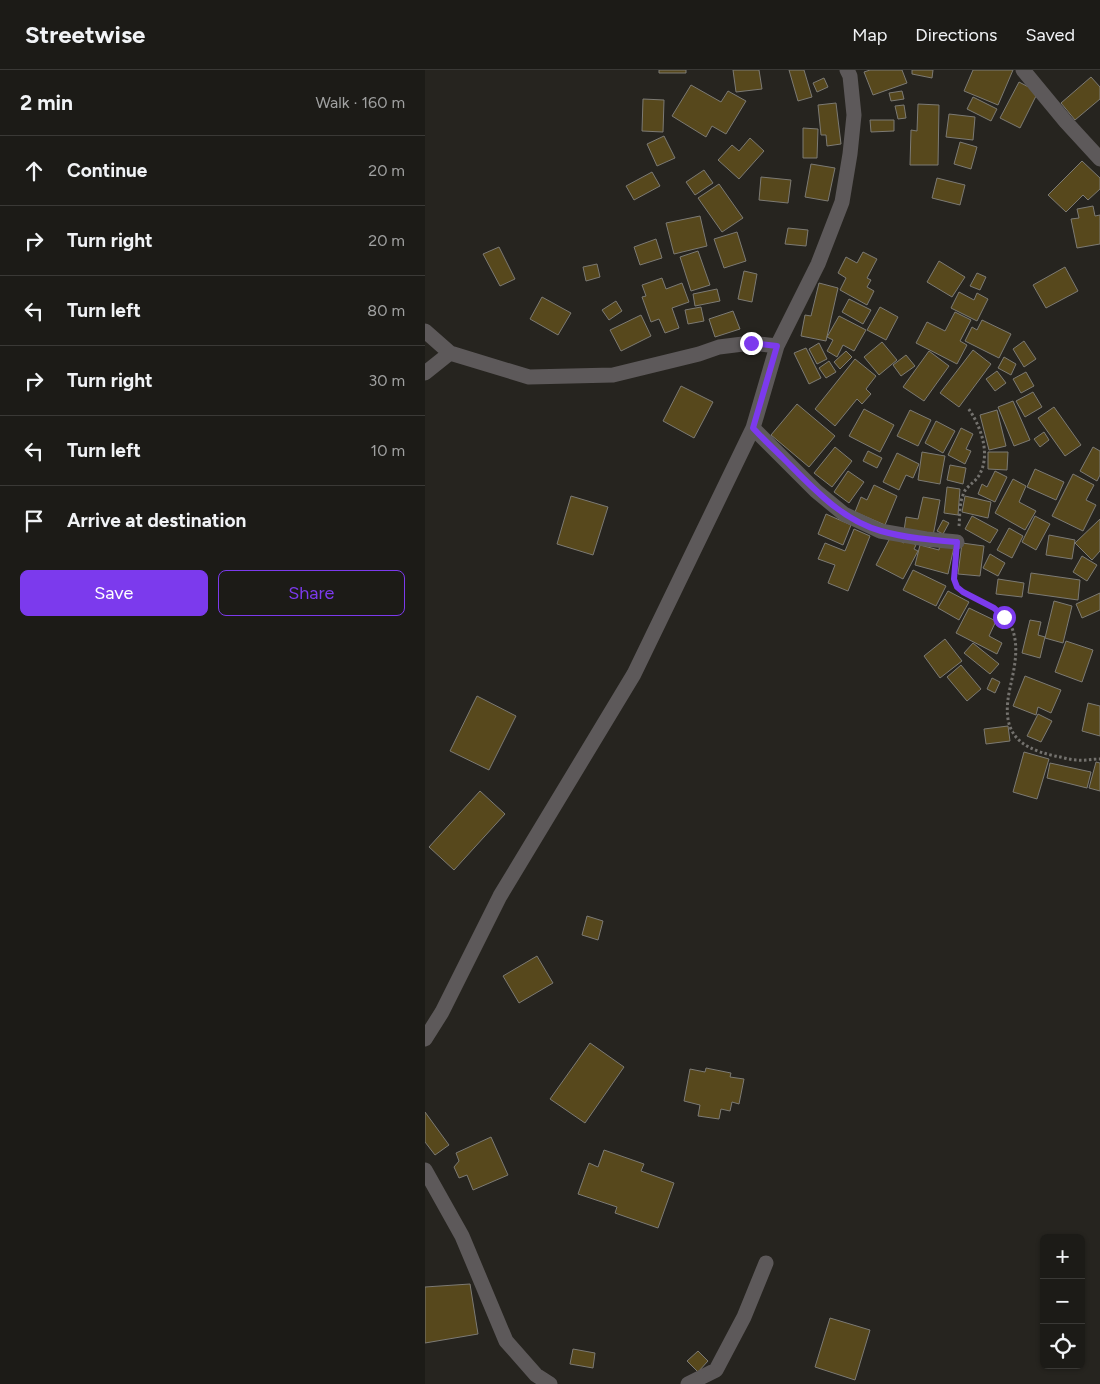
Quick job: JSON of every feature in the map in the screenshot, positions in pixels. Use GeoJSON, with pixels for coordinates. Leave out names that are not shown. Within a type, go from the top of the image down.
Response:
{"type":"FeatureCollection","features":[{"type":"Feature","properties":{"kind":"street"},"geometry":{"type":"LineString","coordinates":[[425,1039],[442,1012],[500,896],[634,674],[753,428],[777,346],[818,264],[842,202],[851,154],[854,115],[850,76],[847,70]]}},
{"type":"Feature","properties":{"kind":"street"},"geometry":{"type":"LineString","coordinates":[[1023,70],[1066,122],[1100,159]]}},
{"type":"Feature","properties":{"kind":"street"},"geometry":{"type":"LineString","coordinates":[[425,331],[450,353],[529,377],[613,375],[699,354],[719,347],[751,343],[777,346]]}},
{"type":"Feature","properties":{"kind":"street"},"geometry":{"type":"LineString","coordinates":[[425,373],[450,353]]}},
{"type":"Feature","properties":{"kind":"street"},"geometry":{"type":"LineString","coordinates":[[753,428],[816,491],[844,514],[880,531],[925,539],[957,542]]}},
{"type":"Feature","properties":{"kind":"street"},"geometry":{"type":"LineString","coordinates":[[425,1170],[462,1236],[506,1341],[536,1375],[550,1384]]}},
{"type":"Feature","properties":{"kind":"street"},"geometry":{"type":"LineString","coordinates":[[688,1384],[716,1370],[744,1317],[766,1263]]}},
{"type":"Feature","properties":{"kind":"path"},"geometry":{"type":"LineString","coordinates":[[968,408],[980,426],[984,443],[983,458],[982,469],[963,495],[954,579],[957,587],[963,592],[994,608],[1004,617],[1013,631],[1016,654],[1006,706],[1008,720],[1014,735],[1028,747],[1048,754],[1077,760],[1100,760]]}},
{"type":"Feature","properties":{"kind":"building"},"geometry":{"type":"Polygon","coordinates":[[[659,70],[686,70],[686,73],[659,73],[659,70]]]}},
{"type":"Feature","properties":{"kind":"building"},"geometry":{"type":"Polygon","coordinates":[[[733,70],[759,70],[762,89],[736,92],[733,70]]]}},
{"type":"Feature","properties":{"kind":"building"},"geometry":{"type":"Polygon","coordinates":[[[789,70],[804,70],[812,97],[798,101],[789,70]]]}},
{"type":"Feature","properties":{"kind":"building"},"geometry":{"type":"Polygon","coordinates":[[[870,70],[902,70],[907,83],[873,95],[864,72],[870,70]]]}},
{"type":"Feature","properties":{"kind":"building"},"geometry":{"type":"Polygon","coordinates":[[[912,70],[933,70],[932,78],[912,74],[912,70]]]}},
{"type":"Feature","properties":{"kind":"building"},"geometry":{"type":"Polygon","coordinates":[[[973,70],[1013,70],[998,105],[964,91],[973,70]]]}},
{"type":"Feature","properties":{"kind":"building"},"geometry":{"type":"Polygon","coordinates":[[[1091,77],[1100,87],[1100,99],[1075,120],[1061,103],[1091,77]]]}},
{"type":"Feature","properties":{"kind":"building"},"geometry":{"type":"Polygon","coordinates":[[[824,78],[828,87],[817,92],[813,83],[824,78]]]}},
{"type":"Feature","properties":{"kind":"building"},"geometry":{"type":"Polygon","coordinates":[[[1019,82],[1038,92],[1020,128],[1000,118],[1019,82]]]}},
{"type":"Feature","properties":{"kind":"building"},"geometry":{"type":"Polygon","coordinates":[[[691,85],[721,102],[728,91],[746,101],[726,134],[712,126],[706,137],[672,116],[691,85]]]}},
{"type":"Feature","properties":{"kind":"building"},"geometry":{"type":"Polygon","coordinates":[[[902,91],[904,99],[891,101],[889,93],[902,91]]]}},
{"type":"Feature","properties":{"kind":"building"},"geometry":{"type":"Polygon","coordinates":[[[973,97],[997,109],[991,121],[967,109],[973,97]]]}},
{"type":"Feature","properties":{"kind":"building"},"geometry":{"type":"Polygon","coordinates":[[[643,99],[664,100],[663,132],[642,131],[643,99]]]}},
{"type":"Feature","properties":{"kind":"building"},"geometry":{"type":"Polygon","coordinates":[[[836,103],[841,144],[827,146],[826,135],[821,135],[818,105],[836,103]]]}},
{"type":"Feature","properties":{"kind":"building"},"geometry":{"type":"Polygon","coordinates":[[[918,104],[939,105],[938,165],[910,165],[911,130],[917,131],[918,104]]]}},
{"type":"Feature","properties":{"kind":"building"},"geometry":{"type":"Polygon","coordinates":[[[904,105],[906,118],[898,119],[895,106],[904,105]]]}},
{"type":"Feature","properties":{"kind":"building"},"geometry":{"type":"Polygon","coordinates":[[[949,114],[975,117],[973,140],[946,137],[949,114]]]}},
{"type":"Feature","properties":{"kind":"building"},"geometry":{"type":"Polygon","coordinates":[[[870,120],[894,120],[894,131],[871,132],[870,120]]]}},
{"type":"Feature","properties":{"kind":"building"},"geometry":{"type":"Polygon","coordinates":[[[803,128],[818,129],[817,158],[803,158],[803,128]]]}},
{"type":"Feature","properties":{"kind":"building"},"geometry":{"type":"Polygon","coordinates":[[[664,136],[675,158],[657,166],[647,144],[664,136]]]}},
{"type":"Feature","properties":{"kind":"building"},"geometry":{"type":"Polygon","coordinates":[[[750,138],[764,151],[739,179],[718,160],[732,145],[739,151],[750,138]]]}},
{"type":"Feature","properties":{"kind":"building"},"geometry":{"type":"Polygon","coordinates":[[[960,142],[977,147],[971,169],[954,164],[960,142]]]}},
{"type":"Feature","properties":{"kind":"building"},"geometry":{"type":"Polygon","coordinates":[[[1082,161],[1100,178],[1100,189],[1088,200],[1083,195],[1066,212],[1048,195],[1082,161]]]}},
{"type":"Feature","properties":{"kind":"building"},"geometry":{"type":"Polygon","coordinates":[[[811,164],[835,168],[828,201],[805,197],[811,164]]]}},
{"type":"Feature","properties":{"kind":"building"},"geometry":{"type":"Polygon","coordinates":[[[704,170],[713,183],[695,195],[686,182],[704,170]]]}},
{"type":"Feature","properties":{"kind":"building"},"geometry":{"type":"Polygon","coordinates":[[[652,172],[660,186],[634,200],[626,186],[652,172]]]}},
{"type":"Feature","properties":{"kind":"building"},"geometry":{"type":"Polygon","coordinates":[[[761,177],[791,180],[788,203],[759,200],[761,177]]]}},
{"type":"Feature","properties":{"kind":"building"},"geometry":{"type":"Polygon","coordinates":[[[937,178],[965,185],[960,205],[932,198],[937,178]]]}},
{"type":"Feature","properties":{"kind":"building"},"geometry":{"type":"Polygon","coordinates":[[[719,184],[743,218],[722,232],[698,198],[719,184]]]}},
{"type":"Feature","properties":{"kind":"building"},"geometry":{"type":"Polygon","coordinates":[[[1093,206],[1095,216],[1100,215],[1100,244],[1077,248],[1071,219],[1079,218],[1077,209],[1093,206]]]}},
{"type":"Feature","properties":{"kind":"building"},"geometry":{"type":"Polygon","coordinates":[[[700,216],[707,246],[674,254],[666,223],[700,216]]]}},
{"type":"Feature","properties":{"kind":"building"},"geometry":{"type":"Polygon","coordinates":[[[788,228],[808,230],[806,246],[785,244],[788,228]]]}},
{"type":"Feature","properties":{"kind":"building"},"geometry":{"type":"Polygon","coordinates":[[[737,232],[746,261],[724,268],[714,239],[737,232]]]}},
{"type":"Feature","properties":{"kind":"building"},"geometry":{"type":"Polygon","coordinates":[[[656,239],[662,258],[640,265],[634,247],[656,239]]]}},
{"type":"Feature","properties":{"kind":"building"},"geometry":{"type":"Polygon","coordinates":[[[499,247],[515,279],[500,286],[483,254],[499,247]]]}},
{"type":"Feature","properties":{"kind":"building"},"geometry":{"type":"Polygon","coordinates":[[[698,251],[710,285],[691,291],[680,257],[698,251]]]}},
{"type":"Feature","properties":{"kind":"building"},"geometry":{"type":"Polygon","coordinates":[[[863,252],[877,259],[867,278],[871,280],[867,287],[874,291],[867,305],[840,290],[846,278],[838,273],[846,257],[857,263],[863,252]]]}},
{"type":"Feature","properties":{"kind":"building"},"geometry":{"type":"Polygon","coordinates":[[[939,261],[965,277],[952,297],[927,282],[939,261]]]}},
{"type":"Feature","properties":{"kind":"building"},"geometry":{"type":"Polygon","coordinates":[[[597,264],[600,277],[586,281],[583,267],[597,264]]]}},
{"type":"Feature","properties":{"kind":"building"},"geometry":{"type":"Polygon","coordinates":[[[1065,267],[1078,291],[1046,308],[1033,285],[1065,267]]]}},
{"type":"Feature","properties":{"kind":"building"},"geometry":{"type":"Polygon","coordinates":[[[744,271],[757,274],[752,302],[738,299],[744,271]]]}},
{"type":"Feature","properties":{"kind":"building"},"geometry":{"type":"Polygon","coordinates":[[[977,273],[986,277],[980,290],[970,286],[977,273]]]}},
{"type":"Feature","properties":{"kind":"building"},"geometry":{"type":"Polygon","coordinates":[[[662,278],[666,289],[682,283],[689,302],[672,308],[679,328],[665,333],[659,319],[651,322],[642,297],[646,296],[642,285],[662,278]]]}},
{"type":"Feature","properties":{"kind":"building"},"geometry":{"type":"Polygon","coordinates":[[[819,283],[838,288],[826,341],[801,336],[805,315],[811,316],[819,283]]]}},
{"type":"Feature","properties":{"kind":"building"},"geometry":{"type":"Polygon","coordinates":[[[717,289],[720,301],[695,306],[693,294],[717,289]]]}},
{"type":"Feature","properties":{"kind":"building"},"geometry":{"type":"Polygon","coordinates":[[[959,292],[974,300],[977,293],[988,299],[977,321],[951,308],[959,292]]]}},
{"type":"Feature","properties":{"kind":"building"},"geometry":{"type":"Polygon","coordinates":[[[542,297],[571,313],[558,335],[530,319],[542,297]]]}},
{"type":"Feature","properties":{"kind":"building"},"geometry":{"type":"Polygon","coordinates":[[[849,299],[871,310],[863,324],[842,312],[849,299]]]}},
{"type":"Feature","properties":{"kind":"building"},"geometry":{"type":"Polygon","coordinates":[[[616,301],[622,311],[609,320],[602,310],[616,301]]]}},
{"type":"Feature","properties":{"kind":"building"},"geometry":{"type":"Polygon","coordinates":[[[701,307],[704,321],[688,324],[685,310],[701,307]]]}},
{"type":"Feature","properties":{"kind":"building"},"geometry":{"type":"Polygon","coordinates":[[[880,307],[898,317],[886,340],[867,330],[880,307]]]}},
{"type":"Feature","properties":{"kind":"building"},"geometry":{"type":"Polygon","coordinates":[[[733,311],[740,329],[715,337],[709,319],[733,311]]]}},
{"type":"Feature","properties":{"kind":"building"},"geometry":{"type":"Polygon","coordinates":[[[955,312],[971,320],[960,341],[967,345],[957,364],[916,343],[927,322],[945,331],[955,312]]]}},
{"type":"Feature","properties":{"kind":"building"},"geometry":{"type":"Polygon","coordinates":[[[641,315],[651,336],[621,351],[610,330],[641,315]]]}},
{"type":"Feature","properties":{"kind":"building"},"geometry":{"type":"Polygon","coordinates":[[[839,316],[866,330],[854,351],[843,345],[837,357],[827,351],[833,340],[827,337],[839,316]]]}},
{"type":"Feature","properties":{"kind":"building"},"geometry":{"type":"Polygon","coordinates":[[[982,320],[1011,334],[999,358],[965,341],[972,327],[977,330],[982,320]]]}},
{"type":"Feature","properties":{"kind":"building"},"geometry":{"type":"Polygon","coordinates":[[[1024,341],[1036,359],[1024,367],[1013,349],[1024,341]]]}},
{"type":"Feature","properties":{"kind":"building"},"geometry":{"type":"Polygon","coordinates":[[[882,342],[897,360],[879,375],[864,357],[882,342]]]}},
{"type":"Feature","properties":{"kind":"building"},"geometry":{"type":"Polygon","coordinates":[[[819,343],[827,359],[817,364],[809,349],[819,343]]]}},
{"type":"Feature","properties":{"kind":"building"},"geometry":{"type":"Polygon","coordinates":[[[806,348],[821,378],[809,384],[794,353],[806,348]]]}},
{"type":"Feature","properties":{"kind":"building"},"geometry":{"type":"Polygon","coordinates":[[[973,350],[991,364],[959,407],[940,393],[973,350]]]}},
{"type":"Feature","properties":{"kind":"building"},"geometry":{"type":"Polygon","coordinates":[[[846,351],[852,357],[840,369],[834,362],[846,351]]]}},
{"type":"Feature","properties":{"kind":"building"},"geometry":{"type":"Polygon","coordinates":[[[929,351],[949,366],[924,401],[903,387],[929,351]]]}},
{"type":"Feature","properties":{"kind":"building"},"geometry":{"type":"Polygon","coordinates":[[[906,355],[915,366],[901,376],[893,365],[906,355]]]}},
{"type":"Feature","properties":{"kind":"building"},"geometry":{"type":"Polygon","coordinates":[[[1004,357],[1016,364],[1011,375],[998,368],[1004,357]]]}},
{"type":"Feature","properties":{"kind":"building"},"geometry":{"type":"Polygon","coordinates":[[[855,359],[876,376],[866,389],[871,394],[862,404],[857,399],[835,426],[815,409],[855,359]]]}},
{"type":"Feature","properties":{"kind":"building"},"geometry":{"type":"Polygon","coordinates":[[[829,361],[836,372],[826,378],[819,368],[829,361]]]}},
{"type":"Feature","properties":{"kind":"building"},"geometry":{"type":"Polygon","coordinates":[[[997,371],[1006,383],[995,391],[986,379],[997,371]]]}},
{"type":"Feature","properties":{"kind":"building"},"geometry":{"type":"Polygon","coordinates":[[[1026,372],[1034,386],[1021,393],[1013,379],[1026,372]]]}},
{"type":"Feature","properties":{"kind":"building"},"geometry":{"type":"Polygon","coordinates":[[[681,386],[713,402],[694,438],[663,421],[681,386]]]}},
{"type":"Feature","properties":{"kind":"building"},"geometry":{"type":"Polygon","coordinates":[[[1033,392],[1042,407],[1025,417],[1016,401],[1033,392]]]}},
{"type":"Feature","properties":{"kind":"building"},"geometry":{"type":"Polygon","coordinates":[[[1013,401],[1030,440],[1014,446],[998,407],[1013,401]]]}},
{"type":"Feature","properties":{"kind":"building"},"geometry":{"type":"Polygon","coordinates":[[[797,404],[835,436],[809,467],[771,435],[797,404]]]}},
{"type":"Feature","properties":{"kind":"building"},"geometry":{"type":"Polygon","coordinates":[[[1054,407],[1081,445],[1065,456],[1038,418],[1054,407]]]}},
{"type":"Feature","properties":{"kind":"building"},"geometry":{"type":"Polygon","coordinates":[[[864,409],[894,425],[880,452],[849,436],[864,409]]]}},
{"type":"Feature","properties":{"kind":"building"},"geometry":{"type":"Polygon","coordinates":[[[910,410],[931,420],[918,446],[897,436],[910,410]]]}},
{"type":"Feature","properties":{"kind":"building"},"geometry":{"type":"Polygon","coordinates":[[[997,410],[1006,446],[989,450],[980,415],[997,410]]]}},
{"type":"Feature","properties":{"kind":"building"},"geometry":{"type":"Polygon","coordinates":[[[936,421],[955,431],[943,453],[925,443],[936,421]]]}},
{"type":"Feature","properties":{"kind":"building"},"geometry":{"type":"Polygon","coordinates":[[[961,428],[973,434],[966,449],[971,451],[965,464],[948,455],[961,428]]]}},
{"type":"Feature","properties":{"kind":"building"},"geometry":{"type":"Polygon","coordinates":[[[1044,432],[1049,440],[1040,447],[1034,439],[1044,432]]]}},
{"type":"Feature","properties":{"kind":"building"},"geometry":{"type":"Polygon","coordinates":[[[835,447],[852,461],[832,487],[814,473],[835,447]]]}},
{"type":"Feature","properties":{"kind":"building"},"geometry":{"type":"Polygon","coordinates":[[[1093,447],[1100,451],[1100,475],[1097,481],[1080,471],[1093,447]]]}},
{"type":"Feature","properties":{"kind":"building"},"geometry":{"type":"Polygon","coordinates":[[[868,451],[882,458],[877,468],[863,461],[868,451]]]}},
{"type":"Feature","properties":{"kind":"building"},"geometry":{"type":"Polygon","coordinates":[[[922,452],[945,456],[940,484],[918,480],[922,452]]]}},
{"type":"Feature","properties":{"kind":"building"},"geometry":{"type":"Polygon","coordinates":[[[988,452],[1008,452],[1007,470],[988,469],[988,452]]]}},
{"type":"Feature","properties":{"kind":"building"},"geometry":{"type":"Polygon","coordinates":[[[897,453],[919,464],[913,478],[906,475],[899,490],[883,482],[897,453]]]}},
{"type":"Feature","properties":{"kind":"building"},"geometry":{"type":"Polygon","coordinates":[[[950,465],[966,468],[963,484],[947,480],[950,465]]]}},
{"type":"Feature","properties":{"kind":"building"},"geometry":{"type":"Polygon","coordinates":[[[1035,469],[1064,482],[1056,500],[1027,487],[1035,469]]]}},
{"type":"Feature","properties":{"kind":"building"},"geometry":{"type":"Polygon","coordinates":[[[848,471],[864,482],[849,503],[834,492],[848,471]]]}},
{"type":"Feature","properties":{"kind":"building"},"geometry":{"type":"Polygon","coordinates":[[[995,471],[1007,477],[995,502],[978,494],[982,484],[987,487],[995,471]]]}},
{"type":"Feature","properties":{"kind":"building"},"geometry":{"type":"Polygon","coordinates":[[[1073,474],[1094,485],[1086,500],[1096,505],[1083,531],[1052,516],[1073,474]]]}},
{"type":"Feature","properties":{"kind":"building"},"geometry":{"type":"Polygon","coordinates":[[[1013,479],[1026,486],[1019,502],[1036,511],[1025,530],[995,513],[1013,479]]]}},
{"type":"Feature","properties":{"kind":"building"},"geometry":{"type":"Polygon","coordinates":[[[874,485],[897,496],[885,525],[855,512],[861,497],[867,500],[874,485]]]}},
{"type":"Feature","properties":{"kind":"building"},"geometry":{"type":"Polygon","coordinates":[[[947,487],[960,489],[958,515],[944,513],[947,487]]]}},
{"type":"Feature","properties":{"kind":"building"},"geometry":{"type":"Polygon","coordinates":[[[571,496],[608,507],[593,555],[557,544],[571,496]]]}},
{"type":"Feature","properties":{"kind":"building"},"geometry":{"type":"Polygon","coordinates":[[[965,496],[991,502],[988,518],[962,512],[965,496]]]}},
{"type":"Feature","properties":{"kind":"building"},"geometry":{"type":"Polygon","coordinates":[[[923,497],[940,500],[933,536],[904,531],[906,517],[918,519],[923,497]]]}},
{"type":"Feature","properties":{"kind":"building"},"geometry":{"type":"Polygon","coordinates":[[[826,514],[851,525],[843,545],[818,534],[826,514]]]}},
{"type":"Feature","properties":{"kind":"building"},"geometry":{"type":"Polygon","coordinates":[[[972,516],[998,530],[990,543],[965,529],[972,516]]]}},
{"type":"Feature","properties":{"kind":"building"},"geometry":{"type":"Polygon","coordinates":[[[1035,516],[1050,524],[1036,550],[1022,542],[1035,516]]]}},
{"type":"Feature","properties":{"kind":"building"},"geometry":{"type":"Polygon","coordinates":[[[1100,519],[1100,551],[1092,560],[1075,543],[1100,519]]]}},
{"type":"Feature","properties":{"kind":"building"},"geometry":{"type":"Polygon","coordinates":[[[943,520],[949,523],[943,534],[937,531],[943,520]]]}},
{"type":"Feature","properties":{"kind":"building"},"geometry":{"type":"Polygon","coordinates":[[[1009,528],[1023,536],[1012,558],[997,550],[1009,528]]]}},
{"type":"Feature","properties":{"kind":"building"},"geometry":{"type":"Polygon","coordinates":[[[854,529],[870,536],[848,591],[828,583],[835,565],[818,559],[825,543],[845,551],[854,529]]]}},
{"type":"Feature","properties":{"kind":"building"},"geometry":{"type":"Polygon","coordinates":[[[1049,535],[1075,540],[1072,559],[1046,555],[1049,535]]]}},
{"type":"Feature","properties":{"kind":"building"},"geometry":{"type":"Polygon","coordinates":[[[891,536],[904,543],[906,539],[916,545],[914,549],[918,551],[903,579],[876,565],[891,536]]]}},
{"type":"Feature","properties":{"kind":"building"},"geometry":{"type":"Polygon","coordinates":[[[940,543],[954,547],[948,574],[915,565],[920,545],[939,550],[940,543]]]}},
{"type":"Feature","properties":{"kind":"building"},"geometry":{"type":"Polygon","coordinates":[[[962,543],[984,546],[980,576],[958,574],[962,543]]]}},
{"type":"Feature","properties":{"kind":"building"},"geometry":{"type":"Polygon","coordinates":[[[990,554],[1005,563],[998,576],[983,568],[990,554]]]}},
{"type":"Feature","properties":{"kind":"building"},"geometry":{"type":"Polygon","coordinates":[[[1082,556],[1097,565],[1087,581],[1073,572],[1082,556]]]}},
{"type":"Feature","properties":{"kind":"building"},"geometry":{"type":"Polygon","coordinates":[[[913,570],[946,586],[936,606],[903,590],[913,570]]]}},
{"type":"Feature","properties":{"kind":"building"},"geometry":{"type":"Polygon","coordinates":[[[1031,573],[1080,580],[1078,600],[1028,593],[1031,573]]]}},
{"type":"Feature","properties":{"kind":"building"},"geometry":{"type":"Polygon","coordinates":[[[998,579],[1024,583],[1022,597],[996,594],[998,579]]]}},
{"type":"Feature","properties":{"kind":"building"},"geometry":{"type":"Polygon","coordinates":[[[948,591],[969,602],[959,620],[938,608],[948,591]]]}},
{"type":"Feature","properties":{"kind":"building"},"geometry":{"type":"Polygon","coordinates":[[[1100,593],[1100,610],[1082,618],[1076,604],[1100,593]]]}},
{"type":"Feature","properties":{"kind":"building"},"geometry":{"type":"Polygon","coordinates":[[[1054,601],[1072,606],[1063,643],[1045,638],[1054,601]]]}},
{"type":"Feature","properties":{"kind":"building"},"geometry":{"type":"Polygon","coordinates":[[[969,608],[996,621],[989,636],[1002,643],[997,654],[956,633],[969,608]]]}},
{"type":"Feature","properties":{"kind":"building"},"geometry":{"type":"Polygon","coordinates":[[[1030,620],[1041,622],[1038,635],[1045,637],[1040,658],[1022,653],[1030,620]]]}},
{"type":"Feature","properties":{"kind":"building"},"geometry":{"type":"Polygon","coordinates":[[[945,639],[962,661],[940,678],[924,656],[945,639]]]}},
{"type":"Feature","properties":{"kind":"building"},"geometry":{"type":"Polygon","coordinates":[[[1066,641],[1093,650],[1082,682],[1055,672],[1066,641]]]}},
{"type":"Feature","properties":{"kind":"building"},"geometry":{"type":"Polygon","coordinates":[[[973,643],[999,664],[990,674],[964,653],[973,643]]]}},
{"type":"Feature","properties":{"kind":"building"},"geometry":{"type":"Polygon","coordinates":[[[961,665],[981,689],[967,701],[947,677],[961,665]]]}},
{"type":"Feature","properties":{"kind":"building"},"geometry":{"type":"Polygon","coordinates":[[[1025,676],[1061,690],[1051,713],[1038,707],[1036,715],[1013,706],[1025,676]]]}},
{"type":"Feature","properties":{"kind":"building"},"geometry":{"type":"Polygon","coordinates":[[[992,678],[1000,682],[995,693],[987,689],[992,678]]]}},
{"type":"Feature","properties":{"kind":"building"},"geometry":{"type":"Polygon","coordinates":[[[477,696],[516,716],[489,770],[450,751],[477,696]]]}},
{"type":"Feature","properties":{"kind":"building"},"geometry":{"type":"Polygon","coordinates":[[[1088,703],[1100,706],[1100,736],[1082,731],[1088,703]]]}},
{"type":"Feature","properties":{"kind":"building"},"geometry":{"type":"Polygon","coordinates":[[[1038,714],[1052,721],[1041,742],[1027,736],[1038,714]]]}},
{"type":"Feature","properties":{"kind":"building"},"geometry":{"type":"Polygon","coordinates":[[[1008,726],[1010,741],[986,744],[984,729],[1008,726]]]}},
{"type":"Feature","properties":{"kind":"building"},"geometry":{"type":"Polygon","coordinates":[[[1024,752],[1049,759],[1037,799],[1013,792],[1024,752]]]}},
{"type":"Feature","properties":{"kind":"building"},"geometry":{"type":"Polygon","coordinates":[[[1096,762],[1100,763],[1100,791],[1089,788],[1096,762]]]}},
{"type":"Feature","properties":{"kind":"building"},"geometry":{"type":"Polygon","coordinates":[[[1050,763],[1091,772],[1087,788],[1047,778],[1050,763]]]}},
{"type":"Feature","properties":{"kind":"building"},"geometry":{"type":"Polygon","coordinates":[[[480,791],[505,814],[454,870],[429,847],[480,791]]]}},
{"type":"Feature","properties":{"kind":"building"},"geometry":{"type":"Polygon","coordinates":[[[587,916],[603,921],[598,940],[582,935],[587,916]]]}},
{"type":"Feature","properties":{"kind":"building"},"geometry":{"type":"Polygon","coordinates":[[[537,956],[553,983],[519,1003],[503,976],[537,956]]]}},
{"type":"Feature","properties":{"kind":"building"},"geometry":{"type":"Polygon","coordinates":[[[590,1043],[624,1067],[585,1123],[550,1099],[590,1043]]]}},
{"type":"Feature","properties":{"kind":"building"},"geometry":{"type":"Polygon","coordinates":[[[706,1068],[731,1073],[730,1077],[744,1079],[739,1104],[732,1102],[730,1111],[721,1109],[719,1119],[698,1116],[700,1105],[684,1101],[690,1069],[705,1072],[706,1068]]]}},
{"type":"Feature","properties":{"kind":"building"},"geometry":{"type":"Polygon","coordinates":[[[425,1112],[449,1145],[435,1155],[425,1142],[425,1112]]]}},
{"type":"Feature","properties":{"kind":"building"},"geometry":{"type":"Polygon","coordinates":[[[491,1137],[508,1175],[473,1190],[467,1175],[459,1178],[454,1167],[459,1161],[456,1153],[491,1137]]]}},
{"type":"Feature","properties":{"kind":"building"},"geometry":{"type":"Polygon","coordinates":[[[604,1150],[644,1164],[641,1171],[674,1183],[658,1228],[615,1213],[617,1207],[578,1194],[589,1163],[598,1167],[604,1150]]]}},
{"type":"Feature","properties":{"kind":"building"},"geometry":{"type":"Polygon","coordinates":[[[470,1284],[478,1334],[425,1343],[425,1287],[470,1284]]]}},
{"type":"Feature","properties":{"kind":"building"},"geometry":{"type":"Polygon","coordinates":[[[830,1318],[870,1330],[855,1380],[815,1367],[830,1318]]]}},
{"type":"Feature","properties":{"kind":"building"},"geometry":{"type":"Polygon","coordinates":[[[573,1349],[595,1353],[593,1368],[570,1364],[573,1349]]]}},
{"type":"Feature","properties":{"kind":"building"},"geometry":{"type":"Polygon","coordinates":[[[698,1351],[708,1361],[698,1372],[687,1361],[698,1351]]]}},
{"type":"Feature","properties":{"kind":"route"},"geometry":{"type":"LineString","coordinates":[[751,343],[777,346],[753,428],[764,440],[816,491],[844,514],[880,531],[925,539],[957,542],[954,579],[957,587],[994,608],[1004,617]]}}]}
